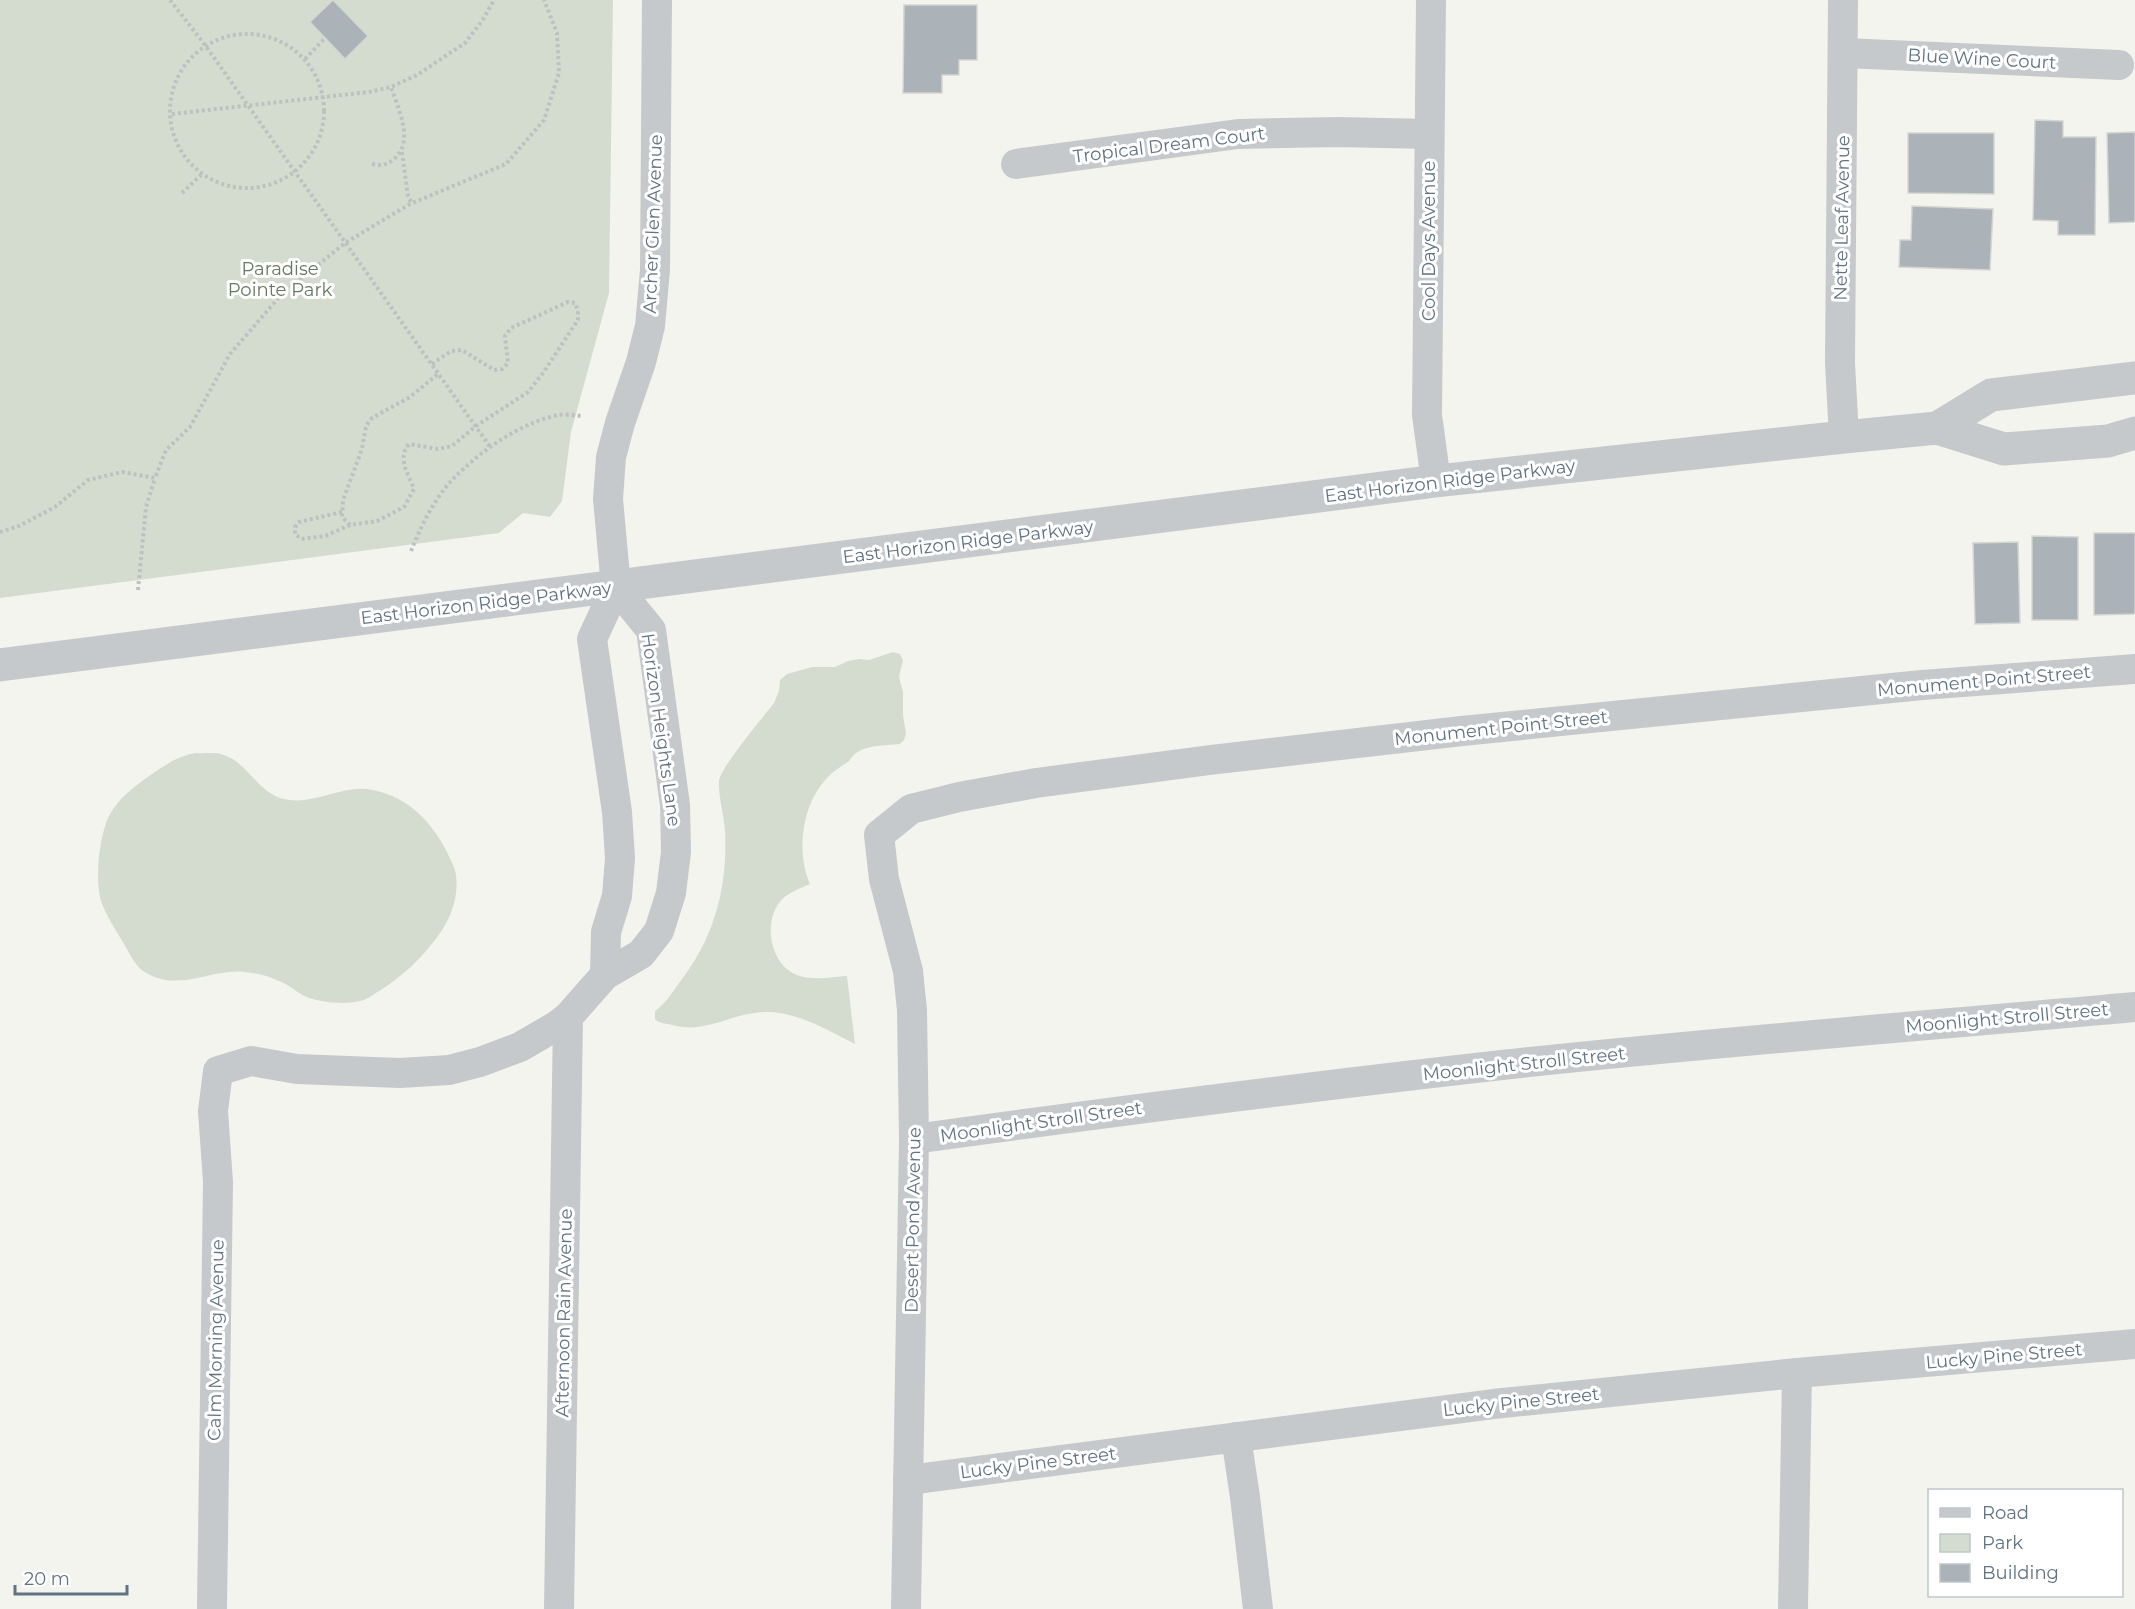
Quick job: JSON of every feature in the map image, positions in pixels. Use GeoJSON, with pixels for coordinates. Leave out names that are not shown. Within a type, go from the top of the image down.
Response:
{"type":"FeatureCollection","features":[{"type":"Feature","properties":{"kind":"street","name":"Archer Glen Avenue"},"geometry":{"type":"LineString","coordinates":[[616,587],[608,499],[611,458],[620,423],[642,362],[650,326],[655,270],[657,0]]}},
{"type":"Feature","properties":{"kind":"street","name":"Cool Days Avenue"},"geometry":{"type":"LineString","coordinates":[[1431,0],[1427,414],[1436,481]]}},
{"type":"Feature","properties":{"kind":"street","name":"Nette Leaf Avenue"},"geometry":{"type":"LineString","coordinates":[[1843,0],[1840,363],[1844,437]]}},
{"type":"Feature","properties":{"kind":"street","name":"Blue Wine Court"},"geometry":{"type":"LineString","coordinates":[[1844,53],[2119,65]]}},
{"type":"Feature","properties":{"kind":"street","name":"Tropical Dream Court"},"geometry":{"type":"LineString","coordinates":[[1016,164],[1238,134],[1338,132],[1429,134]]}},
{"type":"Feature","properties":{"kind":"street","name":"East Horizon Ridge Parkway"},"geometry":{"type":"LineString","coordinates":[[1937,428],[1992,395],[2135,378]]}},
{"type":"Feature","properties":{"kind":"street","name":"East Horizon Ridge Parkway"},"geometry":{"type":"LineString","coordinates":[[0,665],[1436,481],[1937,428],[2004,449],[2108,441],[2135,433]]}},
{"type":"Feature","properties":{"kind":"street"},"geometry":{"type":"LineString","coordinates":[[605,975],[606,932],[617,896],[620,858],[617,812],[592,639],[616,587]]}},
{"type":"Feature","properties":{"kind":"street","name":"Horizon Heights Lane"},"geometry":{"type":"LineString","coordinates":[[218,1071],[251,1061],[297,1069],[400,1072],[449,1070],[480,1062],[520,1047],[568,1017],[605,975],[641,954],[659,931],[671,893],[676,852],[675,805],[651,630],[616,587]]}},
{"type":"Feature","properties":{"kind":"street","name":"Monument Point Street"},"geometry":{"type":"LineString","coordinates":[[879,835],[911,809],[959,797],[1059,780],[1462,731],[1922,685],[2135,670]]}},
{"type":"Feature","properties":{"kind":"street","name":"Desert Pond Avenue"},"geometry":{"type":"LineString","coordinates":[[879,835],[884,879],[908,971],[913,1021],[914,1139],[906,1609]]}},
{"type":"Feature","properties":{"kind":"street","name":"Moonlight Stroll Street"},"geometry":{"type":"LineString","coordinates":[[914,1139],[1182,1103],[1502,1065],[1903,1026],[2135,1007]]}},
{"type":"Feature","properties":{"kind":"street","name":"Afternoon Rain Avenue"},"geometry":{"type":"LineString","coordinates":[[559,1609],[568,1017]]}},
{"type":"Feature","properties":{"kind":"street","name":"Calm Morning Avenue"},"geometry":{"type":"LineString","coordinates":[[212,1609],[218,1182],[213,1111],[218,1071]]}},
{"type":"Feature","properties":{"kind":"street","name":"Lucky Pine Street"},"geometry":{"type":"LineString","coordinates":[[908,1480],[1493,1404],[1797,1373],[2135,1344]]}},
{"type":"Feature","properties":{"kind":"street"},"geometry":{"type":"LineString","coordinates":[[1793,1609],[1797,1373]]}},
{"type":"Feature","properties":{"kind":"street"},"geometry":{"type":"LineString","coordinates":[[1236,1437],[1258,1609]]}},
{"type":"Feature","properties":{"kind":"path"},"geometry":{"type":"LineString","coordinates":[[170,0],[205,45],[491,448]]}},
{"type":"Feature","properties":{"kind":"path"},"geometry":{"type":"LineString","coordinates":[[172,114],[323,98],[391,87],[417,75],[465,43],[494,0]]}},
{"type":"Feature","properties":{"kind":"path"},"geometry":{"type":"LineString","coordinates":[[138,590],[146,507],[155,478],[166,450],[190,427],[230,354],[281,296],[345,243],[412,203],[506,164],[544,120],[559,73],[557,33],[544,0]]}},
{"type":"Feature","properties":{"kind":"path"},"geometry":{"type":"LineString","coordinates":[[247,33],[267,35],[287,44],[305,59],[316,75],[323,98],[322,117],[316,143],[304,163],[294,173],[268,186],[249,188],[226,186],[201,175],[187,161],[173,137],[172,114],[175,81],[205,45],[226,35],[247,33]]}},
{"type":"Feature","properties":{"kind":"path"},"geometry":{"type":"LineString","coordinates":[[305,59],[326,38]]}},
{"type":"Feature","properties":{"kind":"path"},"geometry":{"type":"LineString","coordinates":[[391,87],[405,132],[402,151],[408,197],[412,203]]}},
{"type":"Feature","properties":{"kind":"path"},"geometry":{"type":"LineString","coordinates":[[372,164],[381,166],[392,161],[402,151]]}},
{"type":"Feature","properties":{"kind":"path"},"geometry":{"type":"LineString","coordinates":[[182,193],[201,175]]}},
{"type":"Feature","properties":{"kind":"path"},"geometry":{"type":"LineString","coordinates":[[342,512],[299,522],[295,527],[296,534],[301,539],[325,536],[350,525],[377,521],[404,507],[414,489],[404,465],[404,450],[409,444],[438,449],[452,446],[476,426],[528,392],[578,320],[575,303],[568,302],[511,328],[505,336],[508,363],[502,369],[494,370],[462,350],[451,351],[432,364]]}},
{"type":"Feature","properties":{"kind":"path"},"geometry":{"type":"LineString","coordinates":[[350,525],[342,517],[343,500],[362,448],[366,426],[372,418],[410,397],[438,374]]}},
{"type":"Feature","properties":{"kind":"path"},"geometry":{"type":"LineString","coordinates":[[411,551],[420,528],[452,481],[491,448],[539,420],[561,415],[582,416]]}},
{"type":"Feature","properties":{"kind":"path"},"geometry":{"type":"LineString","coordinates":[[0,532],[19,526],[55,507],[88,480],[122,472],[155,478]]}},
{"type":"Feature","properties":{"kind":"green space","name":"Paradise Pointe Park"},"geometry":{"type":"Polygon","coordinates":[[[0,0],[613,0],[609,293],[571,432],[562,501],[550,517],[523,513],[499,533],[0,598],[0,0]]]}},
{"type":"Feature","properties":{"kind":"green space"},"geometry":{"type":"Polygon","coordinates":[[[893,652],[900,654],[903,660],[899,677],[903,692],[906,734],[904,740],[900,744],[871,747],[854,754],[821,785],[813,798],[804,826],[803,856],[810,884],[785,897],[779,903],[771,922],[772,944],[781,963],[788,970],[809,978],[847,976],[855,1044],[813,1023],[780,1013],[743,1015],[697,1027],[684,1027],[657,1021],[655,1011],[668,998],[691,966],[710,930],[716,912],[724,872],[725,852],[725,831],[719,786],[721,774],[774,703],[779,691],[780,680],[787,674],[812,667],[835,667],[848,661],[869,660],[893,652]]]}},
{"type":"Feature","properties":{"kind":"green space"},"geometry":{"type":"Polygon","coordinates":[[[196,753],[218,753],[230,757],[264,789],[280,798],[304,800],[350,790],[373,790],[397,798],[417,812],[441,841],[455,869],[457,883],[450,915],[426,952],[405,972],[366,999],[344,1003],[309,998],[283,983],[254,973],[219,973],[194,979],[169,980],[143,971],[134,961],[102,904],[98,872],[103,835],[113,809],[128,792],[168,764],[196,753]]]}},
{"type":"Feature","properties":{"kind":"building"},"geometry":{"type":"Polygon","coordinates":[[[333,0],[368,36],[345,59],[310,22],[333,0]]]}},
{"type":"Feature","properties":{"kind":"building"},"geometry":{"type":"Polygon","coordinates":[[[904,5],[977,5],[977,60],[959,60],[959,75],[942,75],[942,93],[903,93],[904,5]]]}},
{"type":"Feature","properties":{"kind":"building"},"geometry":{"type":"Polygon","coordinates":[[[2035,120],[2063,121],[2063,137],[2096,137],[2095,235],[2058,235],[2058,221],[2033,220],[2035,120]]]}},
{"type":"Feature","properties":{"kind":"building"},"geometry":{"type":"Polygon","coordinates":[[[2135,132],[2135,222],[2109,223],[2107,133],[2135,132]]]}},
{"type":"Feature","properties":{"kind":"building"},"geometry":{"type":"Polygon","coordinates":[[[1908,133],[1994,133],[1994,194],[1908,193],[1908,133]]]}},
{"type":"Feature","properties":{"kind":"building"},"geometry":{"type":"Polygon","coordinates":[[[1912,206],[1993,209],[1990,270],[1899,267],[1900,240],[1911,240],[1912,206]]]}},
{"type":"Feature","properties":{"kind":"building"},"geometry":{"type":"Polygon","coordinates":[[[2094,533],[2135,533],[2135,614],[2094,615],[2094,533]]]}},
{"type":"Feature","properties":{"kind":"building"},"geometry":{"type":"Polygon","coordinates":[[[2032,536],[2078,537],[2078,620],[2032,620],[2032,536]]]}},
{"type":"Feature","properties":{"kind":"building"},"geometry":{"type":"Polygon","coordinates":[[[2018,542],[2020,623],[1975,624],[1973,543],[2018,542]]]}}]}
